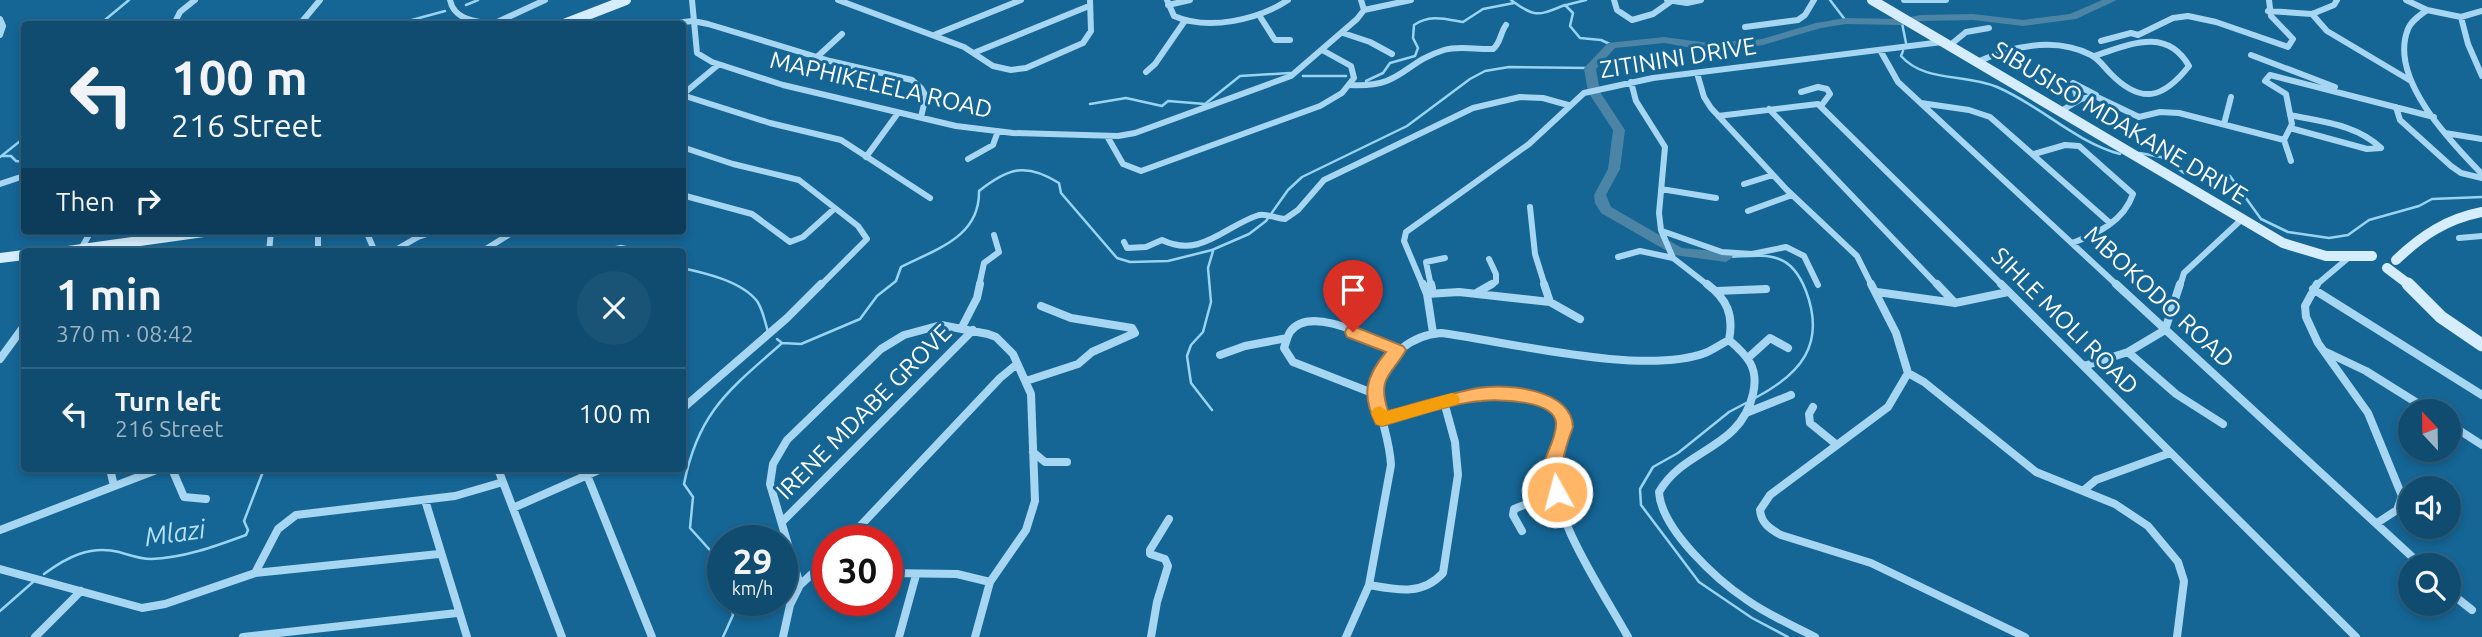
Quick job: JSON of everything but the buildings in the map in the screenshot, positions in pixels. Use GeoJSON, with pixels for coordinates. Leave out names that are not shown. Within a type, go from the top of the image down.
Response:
{"type":"FeatureCollection","features":[{"type":"Feature","properties":{"kind":"street"},"geometry":{"type":"LineString","coordinates":[[176,21],[180,12],[195,0]]}},
{"type":"Feature","properties":{"kind":"street"},"geometry":{"type":"LineString","coordinates":[[302,21],[320,0]]}},
{"type":"Feature","properties":{"kind":"street"},"geometry":{"type":"LineString","coordinates":[[450,0],[450,6],[455,13],[482,21]]}},
{"type":"Feature","properties":{"kind":"street"},"geometry":{"type":"LineString","coordinates":[[499,21],[545,0]]}},
{"type":"Feature","properties":{"kind":"street"},"geometry":{"type":"LineString","coordinates":[[571,21],[626,0]]}},
{"type":"Feature","properties":{"kind":"street","name":"MAPHIKELELA ROAD"},"geometry":{"type":"LineString","coordinates":[[692,0],[698,56],[718,65],[803,91],[971,128],[1107,136],[1135,133],[1280,81],[1298,72],[1324,51],[1364,10]]}},
{"type":"Feature","properties":{"kind":"street"},"geometry":{"type":"LineString","coordinates":[[838,0],[976,52],[1003,69],[1019,70],[1068,51],[1087,39],[1091,31],[1089,3],[976,52]]}},
{"type":"Feature","properties":{"kind":"street"},"geometry":{"type":"LineString","coordinates":[[933,35],[1021,0]]}},
{"type":"Feature","properties":{"kind":"street"},"geometry":{"type":"LineString","coordinates":[[1190,0],[1167,2],[1174,16],[1184,22],[1259,15],[1288,0]]}},
{"type":"Feature","properties":{"kind":"street"},"geometry":{"type":"LineString","coordinates":[[1361,0],[1364,10],[1411,0]]}},
{"type":"Feature","properties":{"kind":"street"},"geometry":{"type":"LineString","coordinates":[[1614,0],[1618,10],[1632,20],[1647,17],[1667,7],[1668,1],[1687,3],[1701,0]]}},
{"type":"Feature","properties":{"kind":"street"},"geometry":{"type":"LineString","coordinates":[[1745,27],[1798,20],[1805,15],[1814,0]]}},
{"type":"Feature","properties":{"kind":"street","name":"SIBUSISO MDAKANE DRIVE"},"geometry":{"type":"LineString","coordinates":[[1874,0],[2241,220],[2299,251],[2386,261]]}},
{"type":"Feature","properties":{"kind":"street"},"geometry":{"type":"LineString","coordinates":[[1904,0],[1946,0]]}},
{"type":"Feature","properties":{"kind":"street"},"geometry":{"type":"LineString","coordinates":[[2101,41],[2131,33],[2138,35],[2151,26],[2186,16],[2207,20],[2288,47],[2293,39],[2268,10],[2269,0]]}},
{"type":"Feature","properties":{"kind":"street"},"geometry":{"type":"LineString","coordinates":[[2268,10],[2312,14],[2334,5],[2337,0]]}},
{"type":"Feature","properties":{"kind":"street"},"geometry":{"type":"LineString","coordinates":[[2406,0],[2427,10],[2461,17],[2482,11]]}},
{"type":"Feature","properties":{"kind":"street"},"geometry":{"type":"LineString","coordinates":[[2427,10],[2409,27],[2404,41],[2403,62],[2445,133],[2482,176]]}},
{"type":"Feature","properties":{"kind":"street"},"geometry":{"type":"LineString","coordinates":[[2312,14],[2327,31],[2412,80]]}},
{"type":"Feature","properties":{"kind":"street"},"geometry":{"type":"LineString","coordinates":[[1259,15],[1275,40],[1290,40]]}},
{"type":"Feature","properties":{"kind":"street"},"geometry":{"type":"LineString","coordinates":[[2461,17],[2468,44],[2482,76]]}},
{"type":"Feature","properties":{"kind":"street"},"geometry":{"type":"LineString","coordinates":[[0,19],[3,26],[0,35]]}},
{"type":"Feature","properties":{"kind":"street"},"geometry":{"type":"LineString","coordinates":[[686,22],[693,21],[817,57],[912,80],[921,86],[927,96],[928,103],[921,117]]}},
{"type":"Feature","properties":{"kind":"street"},"geometry":{"type":"LineString","coordinates":[[1146,72],[1155,64],[1184,22]]}},
{"type":"Feature","properties":{"kind":"street"},"geometry":{"type":"LineString","coordinates":[[1350,85],[1385,85],[1448,48],[1493,49],[1498,45],[1501,31],[1506,25]]}},
{"type":"Feature","properties":{"kind":"street"},"geometry":{"type":"LineString","coordinates":[[1945,44],[1966,31],[1989,28]]}},
{"type":"Feature","properties":{"kind":"street"},"geometry":{"type":"LineString","coordinates":[[1343,33],[1370,42],[1392,54]]}},
{"type":"Feature","properties":{"kind":"street"},"geometry":{"type":"LineString","coordinates":[[817,57],[842,34]]}},
{"type":"Feature","properties":{"kind":"street"},"geometry":{"type":"LineString","coordinates":[[1977,62],[1992,55],[2043,43],[2063,46],[2094,56],[2127,89],[2151,96],[2168,89],[2189,66],[2172,46],[2158,40],[2094,56]]}},
{"type":"Feature","properties":{"kind":"street","name":"ZITININI DRIVE"},"geometry":{"type":"LineString","coordinates":[[1433,333],[1426,292],[1406,247],[1406,232],[1530,145],[1567,105],[1584,93],[1631,82],[1697,73],[1945,44]]}},
{"type":"Feature","properties":{"kind":"street","name":"MBOKODO ROAD"},"geometry":{"type":"LineString","coordinates":[[1880,50],[1895,78],[1920,103],[2408,553]]}},
{"type":"Feature","properties":{"kind":"street"},"geometry":{"type":"LineString","coordinates":[[1107,136],[1122,165],[1130,170],[1141,171],[1320,106],[1350,85],[1354,74],[1351,66],[1324,51]]}},
{"type":"Feature","properties":{"kind":"street"},"geometry":{"type":"LineString","coordinates":[[2251,55],[2311,76],[2348,93]]}},
{"type":"Feature","properties":{"kind":"street"},"geometry":{"type":"LineString","coordinates":[[686,92],[718,65]]}},
{"type":"Feature","properties":{"kind":"street"},"geometry":{"type":"LineString","coordinates":[[1697,73],[1704,97],[1718,116],[1792,195],[1857,256],[1896,333],[1908,373],[2028,467],[2084,490],[2138,517],[2178,562],[2184,582],[2177,637]]}},
{"type":"Feature","properties":{"kind":"street"},"geometry":{"type":"LineString","coordinates":[[2291,161],[2284,140],[2290,128],[2286,94],[2269,85],[2265,81],[2267,76],[2280,76],[2434,117]]}},
{"type":"Feature","properties":{"kind":"street"},"geometry":{"type":"LineString","coordinates":[[1346,637],[1369,585],[1391,465],[1391,446],[1375,394],[1379,372],[1398,350],[1433,333],[1595,356],[1646,360],[1697,357],[1730,340],[1730,310],[1716,291],[1672,256],[1661,230],[1659,213],[1665,147],[1636,101],[1631,82]]}},
{"type":"Feature","properties":{"kind":"street"},"geometry":{"type":"LineString","coordinates":[[2078,101],[2073,83],[2139,117],[2170,112],[2284,140]]}},
{"type":"Feature","properties":{"kind":"street"},"geometry":{"type":"LineString","coordinates":[[1718,116],[1807,104],[1821,106],[1830,94],[1828,89],[1818,87],[1801,92]]}},
{"type":"Feature","properties":{"kind":"street"},"geometry":{"type":"LineString","coordinates":[[686,96],[770,123],[841,140],[930,198]]}},
{"type":"Feature","properties":{"kind":"street"},"geometry":{"type":"LineString","coordinates":[[1124,242],[1129,248],[1146,247],[1162,240],[1174,246],[1185,247],[1224,233],[1260,214],[1286,218],[1313,194],[1320,182],[1473,108],[1522,96],[1544,97],[1567,105]]}},
{"type":"Feature","properties":{"kind":"street"},"geometry":{"type":"LineString","coordinates":[[2061,111],[2090,96],[2099,97]]}},
{"type":"Feature","properties":{"kind":"street"},"geometry":{"type":"LineString","coordinates":[[2224,124],[2231,97]]}},
{"type":"Feature","properties":{"kind":"street"},"geometry":{"type":"LineString","coordinates":[[1920,103],[1985,114],[1996,120],[2110,223]]}},
{"type":"Feature","properties":{"kind":"street","name":"SIHLE MOLI ROAD"},"geometry":{"type":"LineString","coordinates":[[1821,106],[2356,637]]}},
{"type":"Feature","properties":{"kind":"street"},"geometry":{"type":"LineString","coordinates":[[2396,107],[2400,120],[2451,166],[2461,173],[2482,176]]}},
{"type":"Feature","properties":{"kind":"street"},"geometry":{"type":"LineString","coordinates":[[1769,109],[1955,303]]}},
{"type":"Feature","properties":{"kind":"street"},"geometry":{"type":"LineString","coordinates":[[866,158],[898,113]]}},
{"type":"Feature","properties":{"kind":"street"},"geometry":{"type":"LineString","coordinates":[[2290,115],[2356,131],[2381,148],[2367,149],[2290,128]]}},
{"type":"Feature","properties":{"kind":"street"},"geometry":{"type":"LineString","coordinates":[[968,159],[993,145],[998,131]]}},
{"type":"Feature","properties":{"kind":"street"},"geometry":{"type":"LineString","coordinates":[[2445,133],[2482,139]]}},
{"type":"Feature","properties":{"kind":"street"},"geometry":{"type":"LineString","coordinates":[[2034,154],[2065,145],[2079,146],[2132,191],[2133,199],[2110,223],[2099,232],[2072,243]]}},
{"type":"Feature","properties":{"kind":"street"},"geometry":{"type":"LineString","coordinates":[[686,148],[733,164],[793,178],[863,231],[867,239],[748,355],[686,406]]}},
{"type":"Feature","properties":{"kind":"street"},"geometry":{"type":"LineString","coordinates":[[1744,184],[1773,175]]}},
{"type":"Feature","properties":{"kind":"street"},"geometry":{"type":"LineString","coordinates":[[0,184],[21,177]]}},
{"type":"Feature","properties":{"kind":"street"},"geometry":{"type":"LineString","coordinates":[[1661,189],[1716,198]]}},
{"type":"Feature","properties":{"kind":"street"},"geometry":{"type":"LineString","coordinates":[[1748,211],[1792,195]]}},
{"type":"Feature","properties":{"kind":"street"},"geometry":{"type":"LineString","coordinates":[[686,196],[752,214],[790,242],[803,237],[834,209]]}},
{"type":"Feature","properties":{"kind":"street"},"geometry":{"type":"LineString","coordinates":[[1530,207],[1535,254],[1550,302]]}},
{"type":"Feature","properties":{"kind":"street"},"geometry":{"type":"LineString","coordinates":[[2482,212],[2431,228],[2386,261],[2451,325],[2482,345]]}},
{"type":"Feature","properties":{"kind":"street"},"geometry":{"type":"LineString","coordinates":[[2084,366],[2128,352],[2165,330],[2184,273],[2241,220]]}},
{"type":"Feature","properties":{"kind":"street"},"geometry":{"type":"LineString","coordinates":[[1661,230],[1720,253],[1760,255],[1786,247],[1804,256],[1818,285]]}},
{"type":"Feature","properties":{"kind":"street"},"geometry":{"type":"LineString","coordinates":[[100,248],[185,235]]}},
{"type":"Feature","properties":{"kind":"street"},"geometry":{"type":"LineString","coordinates":[[399,248],[426,235]]}},
{"type":"Feature","properties":{"kind":"street"},"geometry":{"type":"LineString","coordinates":[[487,248],[509,235]]}},
{"type":"Feature","properties":{"kind":"street"},"geometry":{"type":"LineString","coordinates":[[962,327],[977,298],[984,263],[999,252],[994,235]]}},
{"type":"Feature","properties":{"kind":"street"},"geometry":{"type":"LineString","coordinates":[[2459,238],[2482,236]]}},
{"type":"Feature","properties":{"kind":"street"},"geometry":{"type":"LineString","coordinates":[[1618,257],[1640,251],[1672,256]]}},
{"type":"Feature","properties":{"kind":"street"},"geometry":{"type":"LineString","coordinates":[[0,258],[21,256]]}},
{"type":"Feature","properties":{"kind":"street"},"geometry":{"type":"LineString","coordinates":[[1426,292],[1432,288],[1426,262],[1445,258]]}},
{"type":"Feature","properties":{"kind":"street"},"geometry":{"type":"LineString","coordinates":[[1474,293],[1496,282],[1496,272],[1489,259]]}},
{"type":"Feature","properties":{"kind":"street"},"geometry":{"type":"LineString","coordinates":[[2351,259],[2313,289],[2304,308],[2323,350],[2364,405],[2402,496],[2396,510],[2377,523]]}},
{"type":"Feature","properties":{"kind":"street"},"geometry":{"type":"LineString","coordinates":[[1716,291],[1766,289]]}},
{"type":"Feature","properties":{"kind":"street"},"geometry":{"type":"LineString","coordinates":[[2313,289],[2482,395]]}},
{"type":"Feature","properties":{"kind":"street"},"geometry":{"type":"LineString","coordinates":[[1426,292],[1474,293],[1550,302],[1580,319]]}},
{"type":"Feature","properties":{"kind":"street"},"geometry":{"type":"LineString","coordinates":[[1877,292],[1955,303],[2008,292]]}},
{"type":"Feature","properties":{"kind":"street"},"geometry":{"type":"LineString","coordinates":[[1026,381],[1078,364],[1097,349],[1133,335],[1135,331],[1132,328],[1072,318],[1041,306]]}},
{"type":"Feature","properties":{"kind":"street"},"geometry":{"type":"LineString","coordinates":[[1375,394],[1293,362],[1284,348],[1287,338],[1297,324],[1313,319],[1398,350]]}},
{"type":"Feature","properties":{"kind":"street"},"geometry":{"type":"LineString","coordinates":[[800,586],[770,484],[772,464],[787,440],[893,341],[929,326],[973,330],[996,337],[1007,347],[1026,381],[1033,405],[1035,501],[1031,522],[990,582],[975,637]]}},
{"type":"Feature","properties":{"kind":"street"},"geometry":{"type":"LineString","coordinates":[[0,359],[21,330]]}},
{"type":"Feature","properties":{"kind":"street","name":"IRENE MDABE GROVE"},"geometry":{"type":"LineString","coordinates":[[782,522],[973,330]]}},
{"type":"Feature","properties":{"kind":"street"},"geometry":{"type":"LineString","coordinates":[[1220,355],[1245,346],[1287,338]]}},
{"type":"Feature","properties":{"kind":"street"},"geometry":{"type":"LineString","coordinates":[[1749,358],[1770,338],[1788,348]]}},
{"type":"Feature","properties":{"kind":"street"},"geometry":{"type":"LineString","coordinates":[[1730,340],[1749,358],[1754,369],[1747,411],[1734,432],[1663,484],[1659,490],[1659,507],[1670,525],[1740,595],[1815,637]]}},
{"type":"Feature","properties":{"kind":"street"},"geometry":{"type":"LineString","coordinates":[[2323,350],[2366,370],[2411,399]]}},
{"type":"Feature","properties":{"kind":"street"},"geometry":{"type":"LineString","coordinates":[[2128,352],[2176,394],[2223,424]]}},
{"type":"Feature","properties":{"kind":"street"},"geometry":{"type":"LineString","coordinates":[[861,525],[1000,377],[1017,363]]}},
{"type":"Feature","properties":{"kind":"street"},"geometry":{"type":"LineString","coordinates":[[1908,373],[1888,407],[1765,500],[1760,514],[1768,527],[1781,535],[1871,563],[2025,637]]}},
{"type":"Feature","properties":{"kind":"street"},"geometry":{"type":"LineString","coordinates":[[1747,411],[1791,395]]}},
{"type":"Feature","properties":{"kind":"street"},"geometry":{"type":"LineString","coordinates":[[1382,419],[1467,396],[1525,396],[1552,404],[1559,409],[1565,427],[1552,458],[1557,492],[1569,524],[1628,637]]}},
{"type":"Feature","properties":{"kind":"street"},"geometry":{"type":"LineString","coordinates":[[1369,585],[1419,590],[1434,585],[1443,573],[1458,475],[1455,442],[1444,402]]}},
{"type":"Feature","properties":{"kind":"street"},"geometry":{"type":"LineString","coordinates":[[1813,407],[1810,423],[1837,445]]}},
{"type":"Feature","properties":{"kind":"street"},"geometry":{"type":"LineString","coordinates":[[2461,431],[2482,445]]}},
{"type":"Feature","properties":{"kind":"street"},"geometry":{"type":"LineString","coordinates":[[1033,451],[1045,463],[1067,462]]}},
{"type":"Feature","properties":{"kind":"street"},"geometry":{"type":"LineString","coordinates":[[2084,490],[2096,480],[2170,453]]}},
{"type":"Feature","properties":{"kind":"street"},"geometry":{"type":"LineString","coordinates":[[111,472],[114,486]]}},
{"type":"Feature","properties":{"kind":"street"},"geometry":{"type":"LineString","coordinates":[[0,530],[151,472]]}},
{"type":"Feature","properties":{"kind":"street"},"geometry":{"type":"LineString","coordinates":[[173,472],[184,497],[206,499]]}},
{"type":"Feature","properties":{"kind":"street"},"geometry":{"type":"LineString","coordinates":[[500,472],[562,637]]}},
{"type":"Feature","properties":{"kind":"street"},"geometry":{"type":"LineString","coordinates":[[513,508],[594,472]]}},
{"type":"Feature","properties":{"kind":"street"},"geometry":{"type":"LineString","coordinates":[[587,475],[652,637]]}},
{"type":"Feature","properties":{"kind":"street"},"geometry":{"type":"LineString","coordinates":[[256,573],[278,529],[296,515],[464,494],[503,482]]}},
{"type":"Feature","properties":{"kind":"street"},"geometry":{"type":"LineString","coordinates":[[1522,531],[1513,515],[1514,509],[1557,492]]}},
{"type":"Feature","properties":{"kind":"street"},"geometry":{"type":"LineString","coordinates":[[425,500],[457,613],[467,637]]}},
{"type":"Feature","properties":{"kind":"street"},"geometry":{"type":"LineString","coordinates":[[1151,637],[1168,563],[1150,554],[1150,550],[1169,519]]}},
{"type":"Feature","properties":{"kind":"street"},"geometry":{"type":"LineString","coordinates":[[0,569],[142,608],[165,604],[256,573],[439,554]]}},
{"type":"Feature","properties":{"kind":"street"},"geometry":{"type":"LineString","coordinates":[[783,637],[790,605],[800,586],[812,574]]}},
{"type":"Feature","properties":{"kind":"street"},"geometry":{"type":"LineString","coordinates":[[903,574],[957,574],[990,582]]}},
{"type":"Feature","properties":{"kind":"street"},"geometry":{"type":"LineString","coordinates":[[898,637],[916,575]]}},
{"type":"Feature","properties":{"kind":"street"},"geometry":{"type":"LineString","coordinates":[[35,637],[81,591]]}},
{"type":"Feature","properties":{"kind":"street"},"geometry":{"type":"LineString","coordinates":[[2461,601],[2472,610]]}},
{"type":"Feature","properties":{"kind":"street"},"geometry":{"type":"LineString","coordinates":[[243,637],[457,613]]}},
{"type":"Feature","properties":{"kind":"waterway"},"geometry":{"type":"LineString","coordinates":[[104,21],[129,0]]}},
{"type":"Feature","properties":{"kind":"waterway"},"geometry":{"type":"LineString","coordinates":[[466,5],[478,0]]}},
{"type":"Feature","properties":{"kind":"waterway"},"geometry":{"type":"LineString","coordinates":[[1511,0],[1532,13],[1565,5],[1573,13],[1570,26],[1580,38],[1601,40],[1612,45]]}},
{"type":"Feature","properties":{"kind":"waterway"},"geometry":{"type":"LineString","coordinates":[[1566,5],[1586,0]]}},
{"type":"Feature","properties":{"kind":"waterway"},"geometry":{"type":"LineString","coordinates":[[1830,0],[1846,21]]}},
{"type":"Feature","properties":{"kind":"waterway"},"geometry":{"type":"LineString","coordinates":[[1726,257],[1679,252],[1606,210],[1601,203],[1600,195],[1614,169],[1619,130],[1594,92],[1590,68],[1612,45],[1664,40],[1709,47],[1737,45],[1763,42],[1820,25],[1846,21],[1900,22],[1921,18],[1973,17],[2023,23],[2072,17],[2111,0]]}},
{"type":"Feature","properties":{"kind":"waterway"},"geometry":{"type":"LineString","coordinates":[[1366,81],[1383,73],[1390,63],[1415,56],[1418,48],[1413,38],[1414,25],[1426,19],[1438,18],[1463,22],[1483,9],[1514,3]]}},
{"type":"Feature","properties":{"kind":"waterway"},"geometry":{"type":"LineString","coordinates":[[408,21],[445,11]]}},
{"type":"Feature","properties":{"kind":"waterway"},"geometry":{"type":"LineString","coordinates":[[1902,23],[1906,43]]}},
{"type":"Feature","properties":{"kind":"waterway"},"geometry":{"type":"LineString","coordinates":[[1903,51],[1901,56],[1911,65],[1933,74],[1997,87],[2088,141],[2120,154]]}},
{"type":"Feature","properties":{"kind":"waterway"},"geometry":{"type":"LineString","coordinates":[[777,339],[782,343],[801,344],[860,319],[877,296],[896,281],[901,267],[954,240],[964,231],[977,207],[979,191],[1008,173],[1027,170],[1059,183],[1061,193],[1117,258],[1130,262],[1168,261],[1212,250],[1249,234],[1266,221],[1288,190],[1302,177],[1407,126],[1470,79],[1485,71],[1509,67],[1590,68]]}},
{"type":"Feature","properties":{"kind":"waterway"},"geometry":{"type":"LineString","coordinates":[[1090,104],[1126,98],[1162,106],[1168,101],[1205,104],[1240,76],[1290,73]]}},
{"type":"Feature","properties":{"kind":"waterway"},"geometry":{"type":"LineString","coordinates":[[1303,76],[1346,76]]}},
{"type":"Feature","properties":{"kind":"waterway"},"geometry":{"type":"LineString","coordinates":[[0,157],[21,140]]}},
{"type":"Feature","properties":{"kind":"waterway"},"geometry":{"type":"LineString","coordinates":[[2140,153],[2161,157],[2184,173],[2230,176],[2261,219],[2288,232],[2329,238],[2348,235],[2369,220],[2419,206],[2432,199],[2482,197]]}},
{"type":"Feature","properties":{"kind":"waterway"},"geometry":{"type":"LineString","coordinates":[[3,156],[11,156],[21,162]]}},
{"type":"Feature","properties":{"kind":"waterway","name":"Mlazi"},"geometry":{"type":"LineString","coordinates":[[612,248],[630,248]]}},
{"type":"Feature","properties":{"kind":"waterway"},"geometry":{"type":"LineString","coordinates":[[1212,410],[1191,383],[1187,356],[1191,345],[1203,332],[1211,302],[1208,268],[1213,251]]}},
{"type":"Feature","properties":{"kind":"waterway"},"geometry":{"type":"LineString","coordinates":[[1726,257],[1767,256],[1784,261],[1802,281],[1811,310],[1811,342],[1797,368],[1755,398]]}},
{"type":"Feature","properties":{"kind":"waterway","name":"Mlazi"},"geometry":{"type":"LineString","coordinates":[[686,269],[722,279],[750,294],[761,308],[768,332]]}},
{"type":"Feature","properties":{"kind":"waterway"},"geometry":{"type":"LineString","coordinates":[[707,547],[690,528],[693,497],[684,484],[690,459],[707,420],[718,404],[781,344]]}},
{"type":"Feature","properties":{"kind":"waterway"},"geometry":{"type":"LineString","coordinates":[[1746,403],[1729,412],[1678,453],[1653,467],[1640,489],[1641,505],[1699,582],[1752,618],[1788,637]]}},
{"type":"Feature","properties":{"kind":"waterway","name":"Mlazi"},"geometry":{"type":"LineString","coordinates":[[44,574],[61,562],[89,551],[108,550],[143,558],[163,558],[200,551],[246,535],[248,530],[244,521],[263,472]]}},
{"type":"Feature","properties":{"kind":"waterway"},"geometry":{"type":"LineString","coordinates":[[0,611],[33,582]]}},
{"type":"Feature","properties":{"kind":"waterway"},"geometry":{"type":"LineString","coordinates":[[723,637],[733,616]]}},
{"type":"Feature","properties":{"kind":"slow traffic"},"geometry":{"type":"LineString","coordinates":[[1380,413],[1382,419],[1452,400]]}},
{"type":"Feature","properties":{"kind":"route"},"geometry":{"type":"LineString","coordinates":[[1353,332],[1398,350],[1379,372],[1376,384],[1377,406],[1382,419],[1480,394],[1541,399],[1559,409],[1565,427],[1552,458],[1557,492]]}}]}
